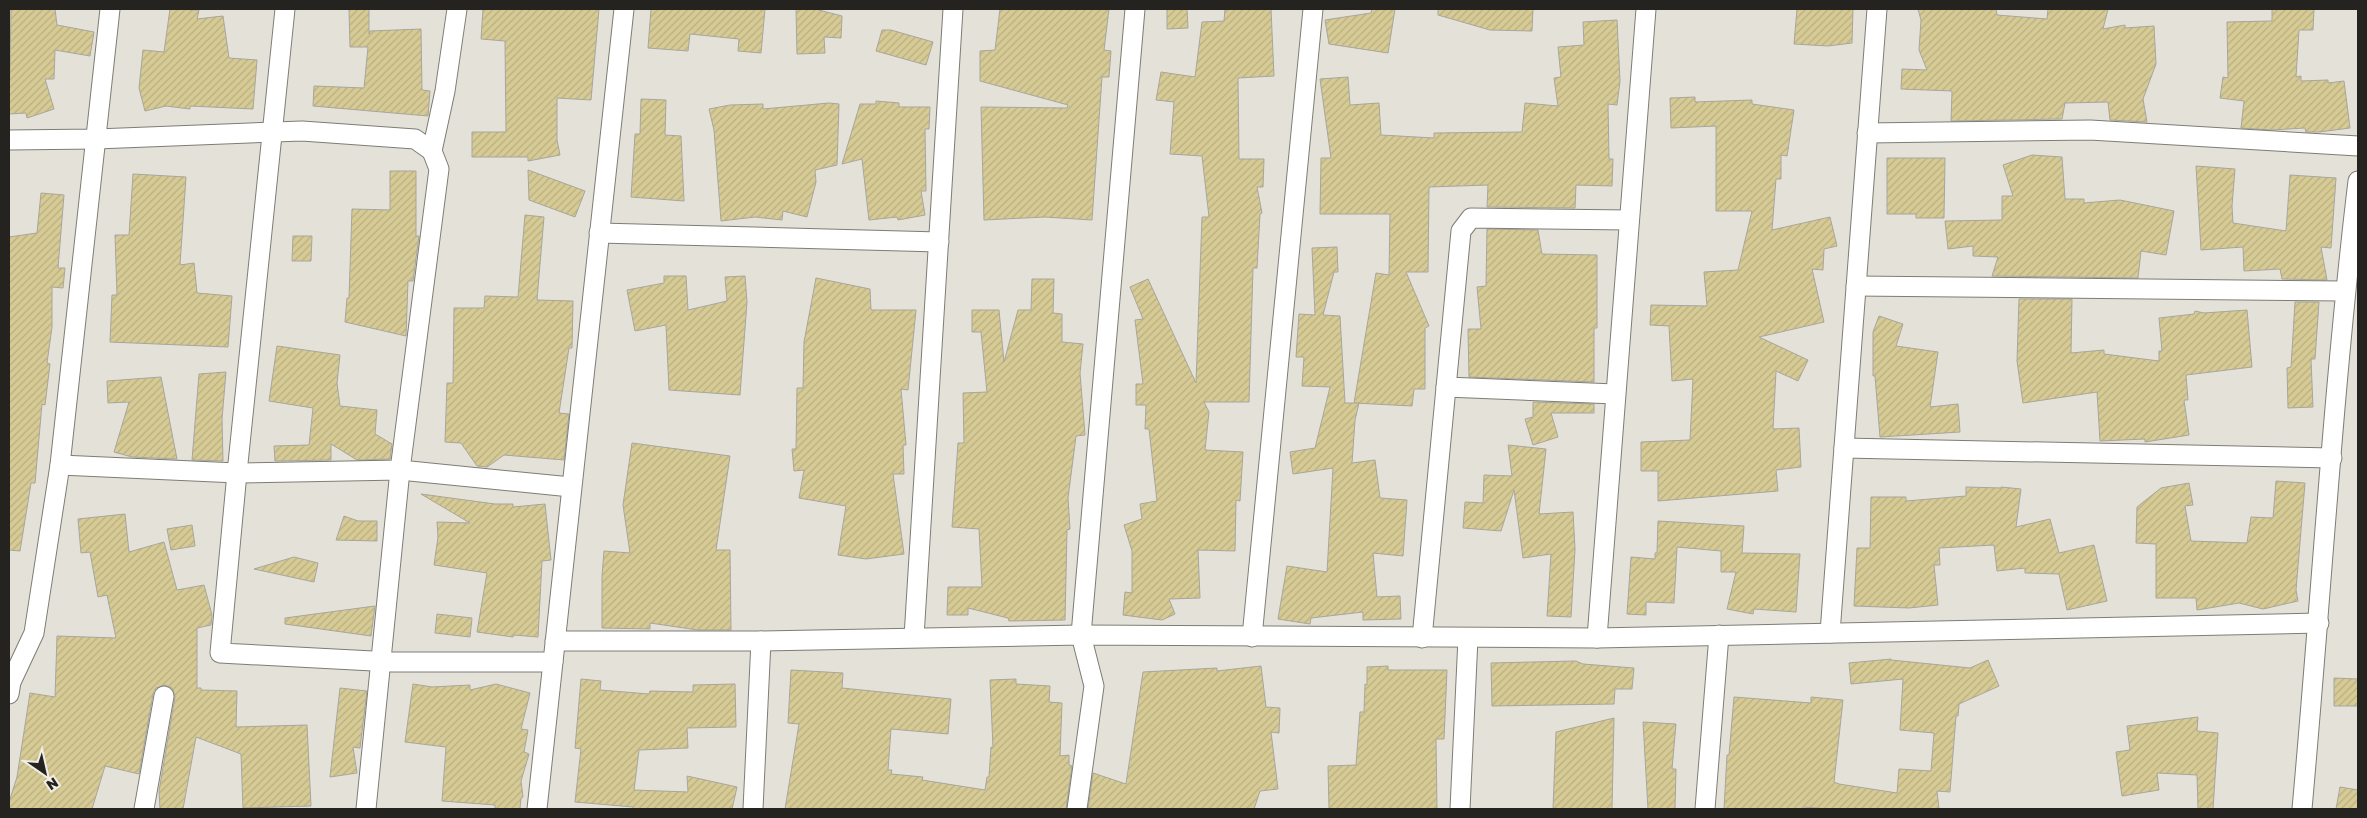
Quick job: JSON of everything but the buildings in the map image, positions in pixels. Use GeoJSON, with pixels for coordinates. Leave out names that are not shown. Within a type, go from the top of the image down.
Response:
{"type":"FeatureCollection","features":[{"type":"Feature","properties":{"kind":"street"},"geometry":{"type":"LineString","coordinates":[[9,686],[34,633],[60,466],[110,9]]}},
{"type":"Feature","properties":{"kind":"street"},"geometry":{"type":"LineString","coordinates":[[285,9],[236,473],[220,653],[380,661],[553,662]]}},
{"type":"Feature","properties":{"kind":"street"},"geometry":{"type":"LineString","coordinates":[[366,809],[400,470],[439,169],[432,151],[445,91],[457,9]]}},
{"type":"Feature","properties":{"kind":"street"},"geometry":{"type":"LineString","coordinates":[[537,809],[624,9]]}},
{"type":"Feature","properties":{"kind":"street"},"geometry":{"type":"LineString","coordinates":[[914,637],[953,9]]}},
{"type":"Feature","properties":{"kind":"street"},"geometry":{"type":"LineString","coordinates":[[1077,809],[1094,686],[1081,635],[1135,9]]}},
{"type":"Feature","properties":{"kind":"street"},"geometry":{"type":"LineString","coordinates":[[1252,637],[1313,9]]}},
{"type":"Feature","properties":{"kind":"street"},"geometry":{"type":"LineString","coordinates":[[1597,638],[1646,9]]}},
{"type":"Feature","properties":{"kind":"street"},"geometry":{"type":"LineString","coordinates":[[1830,633],[1877,9]]}},
{"type":"Feature","properties":{"kind":"street"},"geometry":{"type":"LineString","coordinates":[[9,140],[96,139],[271,133],[302,130],[415,139],[432,151]]}},
{"type":"Feature","properties":{"kind":"street"},"geometry":{"type":"LineString","coordinates":[[1867,133],[2090,130],[2358,146]]}},
{"type":"Feature","properties":{"kind":"street"},"geometry":{"type":"LineString","coordinates":[[2302,809],[2319,623],[2345,291],[2358,181]]}},
{"type":"Feature","properties":{"kind":"street"},"geometry":{"type":"LineString","coordinates":[[1422,638],[1461,231],[1472,218],[1629,220]]}},
{"type":"Feature","properties":{"kind":"street"},"geometry":{"type":"LineString","coordinates":[[599,233],[939,242]]}},
{"type":"Feature","properties":{"kind":"street"},"geometry":{"type":"LineString","coordinates":[[1856,286],[2345,291]]}},
{"type":"Feature","properties":{"kind":"street"},"geometry":{"type":"LineString","coordinates":[[1446,387],[1615,394]]}},
{"type":"Feature","properties":{"kind":"street"},"geometry":{"type":"LineString","coordinates":[[1844,448],[2332,458]]}},
{"type":"Feature","properties":{"kind":"street"},"geometry":{"type":"LineString","coordinates":[[60,466],[236,473],[400,470],[572,486]]}},
{"type":"Feature","properties":{"kind":"street"},"geometry":{"type":"LineString","coordinates":[[555,641],[761,641],[1081,635],[1597,638],[2319,623]]}},
{"type":"Feature","properties":{"kind":"street"},"geometry":{"type":"LineString","coordinates":[[1705,809],[1719,635]]}},
{"type":"Feature","properties":{"kind":"street"},"geometry":{"type":"LineString","coordinates":[[1460,809],[1468,638]]}},
{"type":"Feature","properties":{"kind":"street"},"geometry":{"type":"LineString","coordinates":[[753,809],[761,641]]}},
{"type":"Feature","properties":{"kind":"street"},"geometry":{"type":"LineString","coordinates":[[144,809],[164,696]]}}]}
